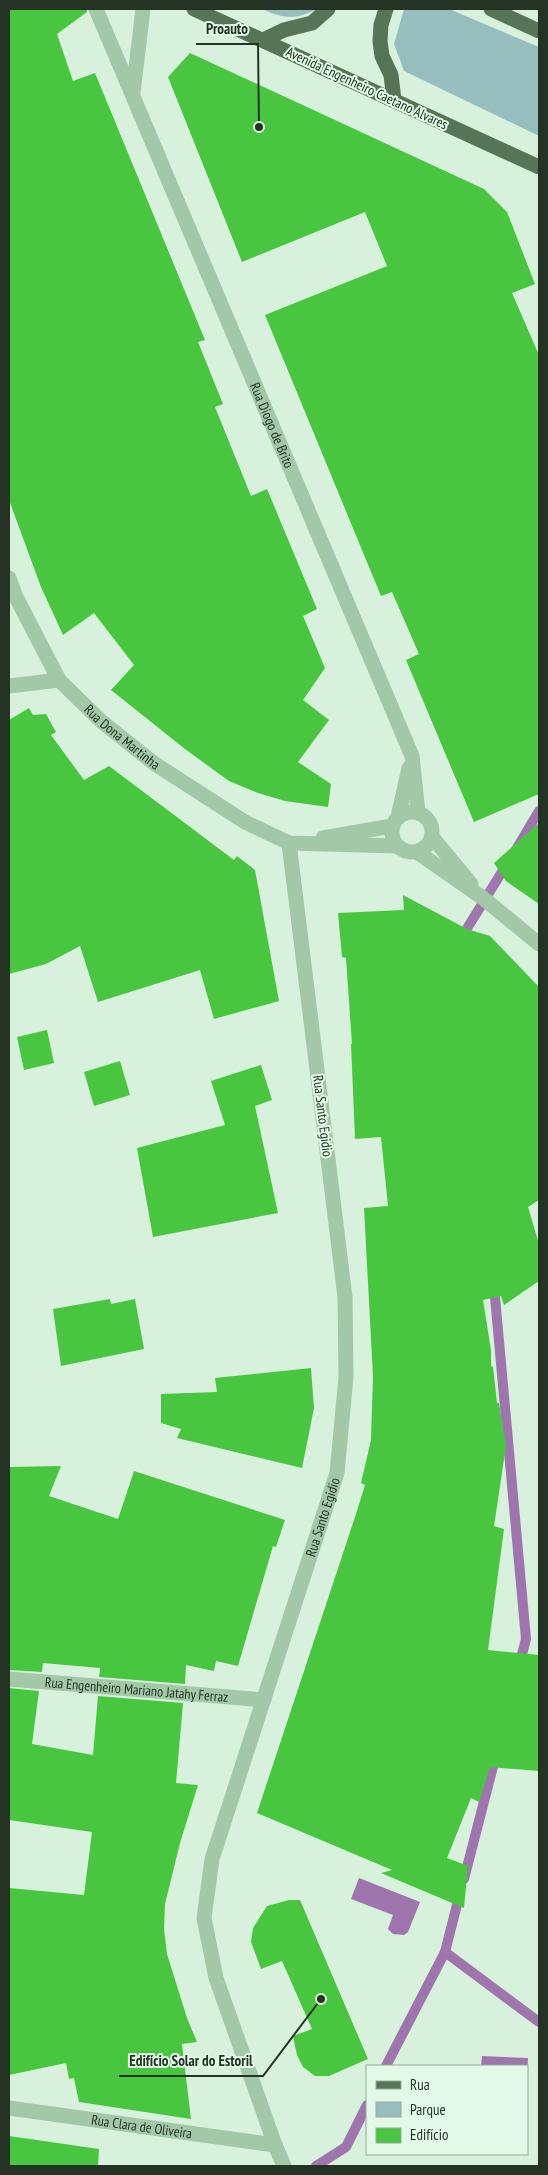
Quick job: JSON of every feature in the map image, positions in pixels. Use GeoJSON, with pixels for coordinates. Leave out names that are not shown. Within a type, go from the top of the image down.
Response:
{"type":"FeatureCollection","features":[{"type":"Feature","properties":{"kind":"main road","name":"Avenida Engenheiro Caetano Alvares"},"geometry":{"type":"LineString","coordinates":[[194,9],[539,167]]}},
{"type":"Feature","properties":{"kind":"main road"},"geometry":{"type":"LineString","coordinates":[[263,40],[284,30],[312,23],[328,9]]}},
{"type":"Feature","properties":{"kind":"main road"},"geometry":{"type":"LineString","coordinates":[[386,9],[381,25],[380,41],[382,56],[391,75],[394,100]]}},
{"type":"Feature","properties":{"kind":"main road"},"geometry":{"type":"LineString","coordinates":[[491,9],[539,31]]}},
{"type":"Feature","properties":{"kind":"street","name":"Rua Diogo de Brito"},"geometry":{"type":"LineString","coordinates":[[96,9],[412,756],[418,812]]}},
{"type":"Feature","properties":{"kind":"street","name":"Rua Diogo de Brito"},"geometry":{"type":"LineString","coordinates":[[133,94],[143,9]]}},
{"type":"Feature","properties":{"kind":"street","name":"Rua Dona Martinha"},"geometry":{"type":"LineString","coordinates":[[9,578],[15,595],[59,680],[101,721],[155,764],[245,822],[289,844],[397,846]]}},
{"type":"Feature","properties":{"kind":"street"},"geometry":{"type":"LineString","coordinates":[[9,686],[59,680]]}},
{"type":"Feature","properties":{"kind":"street"},"geometry":{"type":"LineString","coordinates":[[289,844],[395,821],[407,812],[418,812],[427,817],[433,827],[432,838],[427,847],[417,852],[406,852],[397,846],[392,837],[395,821],[412,756]]}},
{"type":"Feature","properties":{"kind":"street"},"geometry":{"type":"LineString","coordinates":[[432,838],[483,898]]}},
{"type":"Feature","properties":{"kind":"street","name":"Rua Santo Egidio"},"geometry":{"type":"LineString","coordinates":[[284,2166],[216,1978],[204,1918],[212,1859],[337,1473],[346,1377],[345,1297],[289,844]]}},
{"type":"Feature","properties":{"kind":"street"},"geometry":{"type":"LineString","coordinates":[[417,852],[483,898],[539,944]]}},
{"type":"Feature","properties":{"kind":"street","name":"Rua Engenheiro Mariano Jatahy Ferraz"},"geometry":{"type":"LineString","coordinates":[[9,1679],[264,1700]]}},
{"type":"Feature","properties":{"kind":"street","name":"Rua Clara de Oliveira"},"geometry":{"type":"LineString","coordinates":[[9,2108],[275,2145]]}},
{"type":"Feature","properties":{"kind":"green space"},"geometry":{"type":"Polygon","coordinates":[[[262,9],[317,9],[302,15],[289,17],[262,9]]]}},
{"type":"Feature","properties":{"kind":"green space"},"geometry":{"type":"Polygon","coordinates":[[[404,9],[449,9],[539,47],[539,136],[404,71],[394,44],[404,9]]]}},
{"type":"Feature","properties":{"kind":"shaded area"},"geometry":{"type":"Polygon","coordinates":[[[359,1878],[420,1902],[408,1932],[404,1935],[393,1934],[388,1929],[393,1915],[351,1899],[359,1878]]]}},
{"type":"Feature","properties":{"kind":"shaded area"},"geometry":{"type":"Polygon","coordinates":[[[482,2056],[528,2058],[528,2065],[481,2065],[482,2056]]]}},
{"type":"Feature","properties":{"kind":"building"},"geometry":{"type":"Polygon","coordinates":[[[9,9],[87,9],[87,12],[57,34],[73,81],[95,73],[205,340],[198,342],[223,404],[215,407],[251,496],[267,489],[317,609],[303,616],[325,668],[303,700],[329,720],[298,762],[331,784],[328,807],[285,801],[258,793],[229,781],[185,749],[111,690],[134,665],[94,613],[63,635],[41,587],[9,500],[9,9]]]}},
{"type":"Feature","properties":{"kind":"building"},"geometry":{"type":"Polygon","coordinates":[[[190,53],[484,189],[507,212],[535,284],[512,293],[539,355],[539,794],[474,822],[406,660],[419,654],[392,592],[381,596],[265,315],[387,266],[365,212],[242,262],[168,77],[190,53]]]}},
{"type":"Feature","properties":{"kind":"building"},"geometry":{"type":"Polygon","coordinates":[[[29,708],[33,715],[46,714],[56,732],[51,735],[84,780],[109,766],[234,860],[237,856],[255,870],[279,1001],[214,1019],[200,970],[98,1002],[80,946],[46,964],[9,974],[9,720],[29,708]]]}},
{"type":"Feature","properties":{"kind":"building"},"geometry":{"type":"Polygon","coordinates":[[[539,823],[539,904],[506,881],[494,863],[539,823]]]}},
{"type":"Feature","properties":{"kind":"building"},"geometry":{"type":"Polygon","coordinates":[[[403,895],[467,929],[490,936],[539,987],[539,1200],[528,1207],[539,1244],[539,1281],[504,1305],[501,1296],[483,1300],[491,1350],[491,1366],[493,1367],[497,1403],[499,1403],[506,1446],[494,1526],[504,1529],[488,1650],[539,1655],[539,1771],[490,1767],[479,1802],[471,1798],[447,1858],[468,1866],[464,1908],[381,1873],[392,1870],[257,1813],[365,1485],[361,1483],[371,1440],[373,1376],[364,1208],[388,1206],[381,1137],[355,1139],[352,1044],[346,958],[342,957],[338,913],[404,910],[403,895]]]}},
{"type":"Feature","properties":{"kind":"building"},"geometry":{"type":"Polygon","coordinates":[[[47,1030],[54,1063],[24,1070],[17,1037],[47,1030]]]}},
{"type":"Feature","properties":{"kind":"building"},"geometry":{"type":"Polygon","coordinates":[[[120,1061],[130,1095],[94,1106],[84,1072],[120,1061]]]}},
{"type":"Feature","properties":{"kind":"building"},"geometry":{"type":"Polygon","coordinates":[[[261,1065],[272,1100],[255,1106],[278,1213],[153,1237],[137,1148],[225,1125],[211,1081],[261,1065]]]}},
{"type":"Feature","properties":{"kind":"building"},"geometry":{"type":"Polygon","coordinates":[[[110,1299],[111,1304],[135,1299],[144,1349],[61,1366],[53,1309],[110,1299]]]}},
{"type":"Feature","properties":{"kind":"building"},"geometry":{"type":"Polygon","coordinates":[[[311,1368],[314,1408],[302,1468],[177,1438],[181,1429],[161,1423],[161,1394],[217,1392],[215,1378],[311,1368]]]}},
{"type":"Feature","properties":{"kind":"building"},"geometry":{"type":"Polygon","coordinates":[[[61,1466],[49,1496],[118,1519],[134,1471],[285,1520],[276,1547],[273,1546],[238,1666],[216,1661],[214,1671],[186,1665],[185,1684],[99,1677],[100,1668],[43,1663],[42,1672],[9,1670],[9,1467],[61,1466]]]}},
{"type":"Feature","properties":{"kind":"building"},"geometry":{"type":"Polygon","coordinates":[[[9,1688],[39,1691],[32,1744],[93,1755],[98,1696],[183,1703],[176,1783],[198,1785],[180,1843],[165,1904],[164,1929],[167,1954],[187,2018],[197,2042],[182,2044],[191,2119],[79,2102],[74,2078],[69,2079],[66,2063],[9,2075],[9,1888],[84,1895],[92,1832],[9,1820],[9,1688]]]}},
{"type":"Feature","properties":{"kind":"building"},"geometry":{"type":"Polygon","coordinates":[[[289,1900],[300,1900],[368,2059],[329,2076],[315,2076],[303,2067],[297,2055],[293,2036],[312,2029],[282,1961],[261,1969],[251,1942],[253,1928],[267,1906],[289,1900]]]}},
{"type":"Feature","properties":{"kind":"building"},"geometry":{"type":"Polygon","coordinates":[[[9,2136],[99,2149],[98,2166],[9,2166],[9,2136]]]}},
{"type":"Feature","properties":{"kind":"waterway"},"geometry":{"type":"LineString","coordinates":[[517,848],[539,811]]}},
{"type":"Feature","properties":{"kind":"waterway"},"geometry":{"type":"LineString","coordinates":[[463,940],[463,935],[508,862]]}},
{"type":"Feature","properties":{"kind":"waterway"},"geometry":{"type":"LineString","coordinates":[[494,1286],[526,1639],[519,1666]]}},
{"type":"Feature","properties":{"kind":"waterway"},"geometry":{"type":"LineString","coordinates":[[464,1879],[496,1755]]}},
{"type":"Feature","properties":{"kind":"waterway"},"geometry":{"type":"LineString","coordinates":[[387,2065],[445,1952],[460,1893]]}},
{"type":"Feature","properties":{"kind":"waterway"},"geometry":{"type":"LineString","coordinates":[[445,1952],[539,2022]]}},
{"type":"Feature","properties":{"kind":"waterway"},"geometry":{"type":"LineString","coordinates":[[316,2166],[346,2147],[366,2107]]}},
{"type":"Feature","properties":{"kind":"place","name":"Proauto"},"geometry":{"type":"Point","coordinates":[259,127]}},
{"type":"Feature","properties":{"kind":"place","name":"Edifício Solar do Estoril"},"geometry":{"type":"Point","coordinates":[321,1999]}}]}
